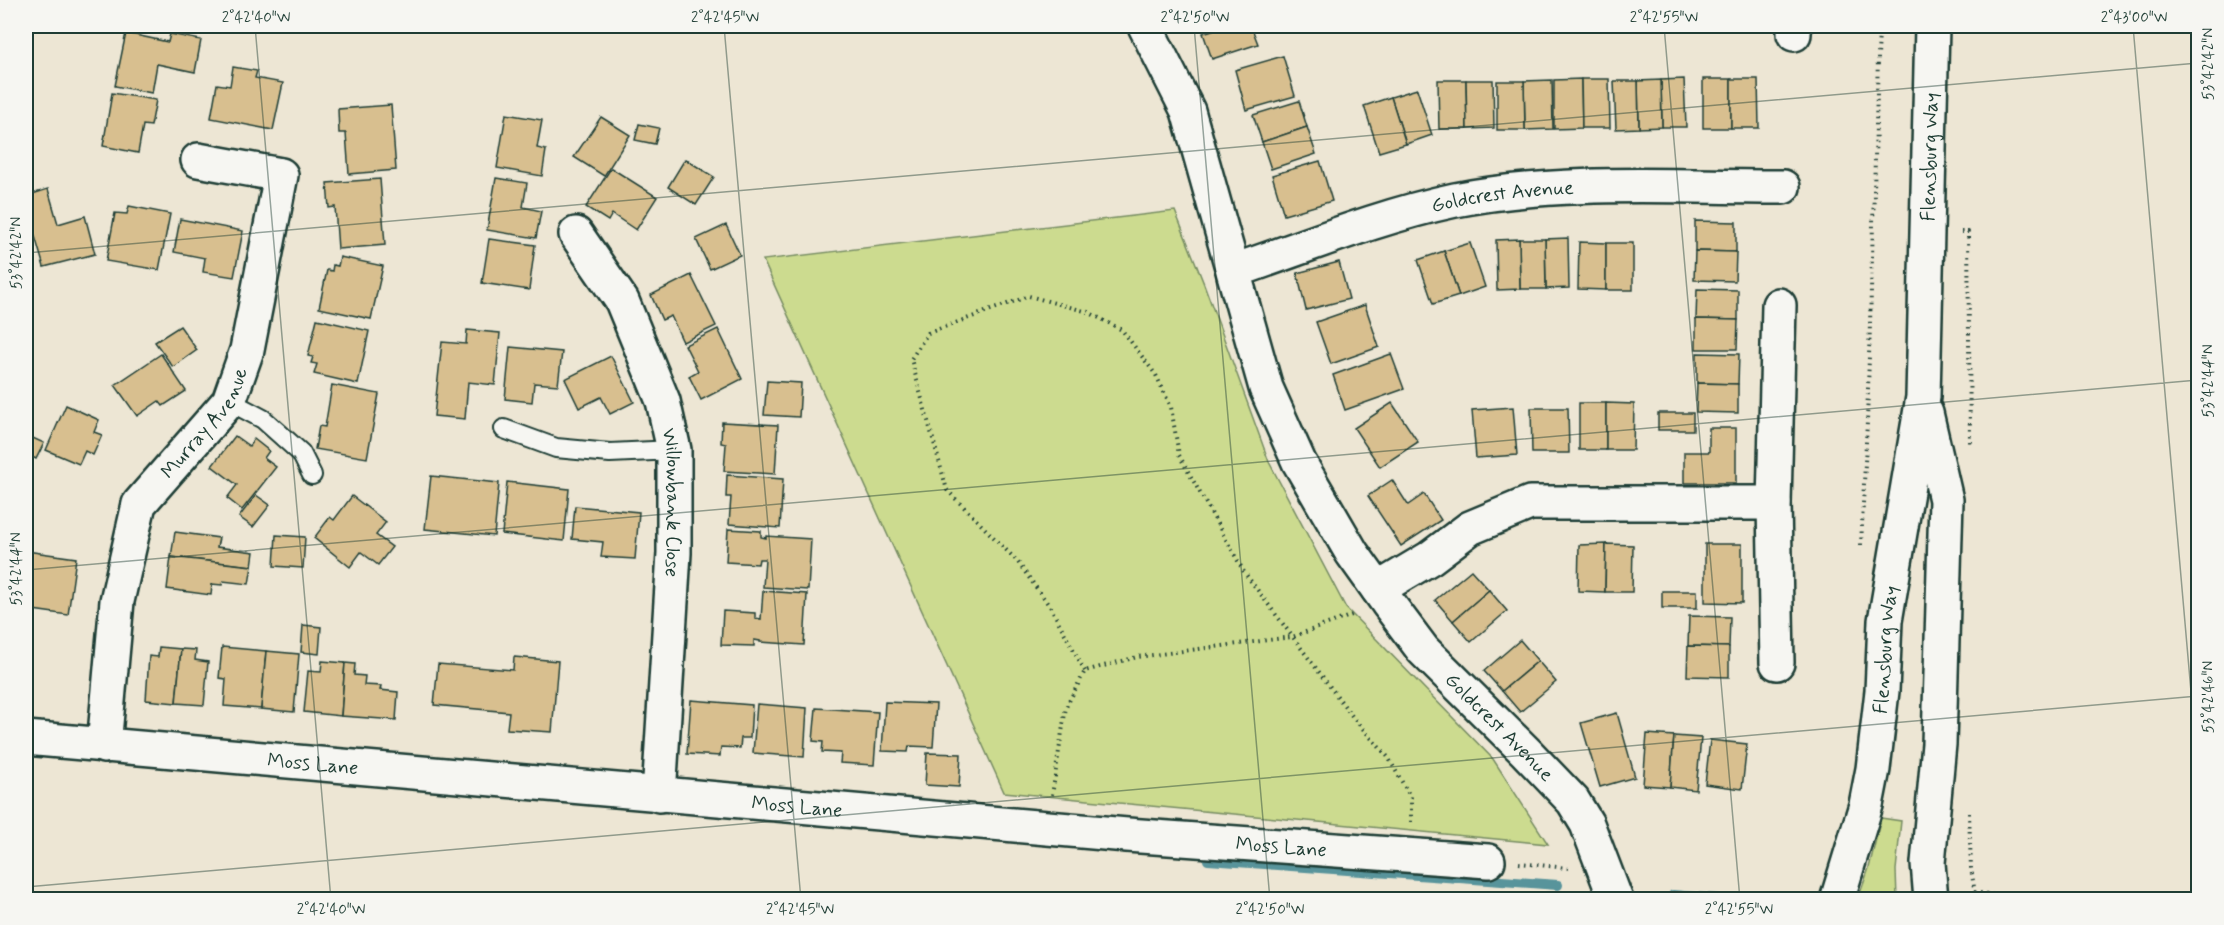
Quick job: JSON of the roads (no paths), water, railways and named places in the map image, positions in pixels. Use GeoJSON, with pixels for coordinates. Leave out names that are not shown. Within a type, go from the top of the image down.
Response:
{"type":"FeatureCollection","features":[{"type":"Feature","properties":{"kind":"street","name":"Goldcrest Avenue"},"geometry":{"type":"LineString","coordinates":[[1145,26],[1188,111],[1266,388],[1299,462],[1335,526],[1382,596],[1424,650],[1573,801],[1587,824],[1609,890]]}},
{"type":"Feature","properties":{"kind":"street","name":"Flensburg Way"},"geometry":{"type":"LineString","coordinates":[[1837,900],[1866,806],[1873,769],[1882,691],[1886,621],[1923,397],[1932,26]]}},
{"type":"Feature","properties":{"kind":"street","name":"Murray Avenue"},"geometry":{"type":"LineString","coordinates":[[104,746],[117,601],[139,504],[229,401],[247,350],[282,175],[198,160]]}},
{"type":"Feature","properties":{"kind":"street","name":"Goldcrest Avenue"},"geometry":{"type":"LineString","coordinates":[[1234,272],[1405,212],[1456,200],[1564,187],[1783,187]]}},
{"type":"Feature","properties":{"kind":"street","name":"Willowbank Close"},"geometry":{"type":"LineString","coordinates":[[576,234],[622,301],[663,401],[674,450],[674,553],[659,795]]}},
{"type":"Feature","properties":{"kind":"street"},"geometry":{"type":"LineString","coordinates":[[1777,663],[1774,503],[1779,305]]}},
{"type":"Feature","properties":{"kind":"street","name":"Flensburg Way"},"geometry":{"type":"LineString","coordinates":[[1923,397],[1946,500],[1939,744],[1928,863],[1931,900]]}},
{"type":"Feature","properties":{"kind":"street"},"geometry":{"type":"LineString","coordinates":[[1382,596],[1470,528],[1530,503],[1774,503]]}},
{"type":"Feature","properties":{"kind":"street","name":"Moss Lane"},"geometry":{"type":"LineString","coordinates":[[26,738],[1052,829],[1488,861]]}},
{"type":"Feature","properties":{"kind":"lane"},"geometry":{"type":"LineString","coordinates":[[229,401],[263,419],[301,453],[312,475]]}},
{"type":"Feature","properties":{"kind":"lane"},"geometry":{"type":"LineString","coordinates":[[504,429],[556,448],[610,453],[674,450]]}},
{"type":"Feature","properties":{"kind":"waterway"},"geometry":{"type":"LineString","coordinates":[[1208,860],[1558,885]]}},
{"type":"Feature","properties":{"kind":"waterway"},"geometry":{"type":"LineString","coordinates":[[1673,895],[1729,900]]}}]}
